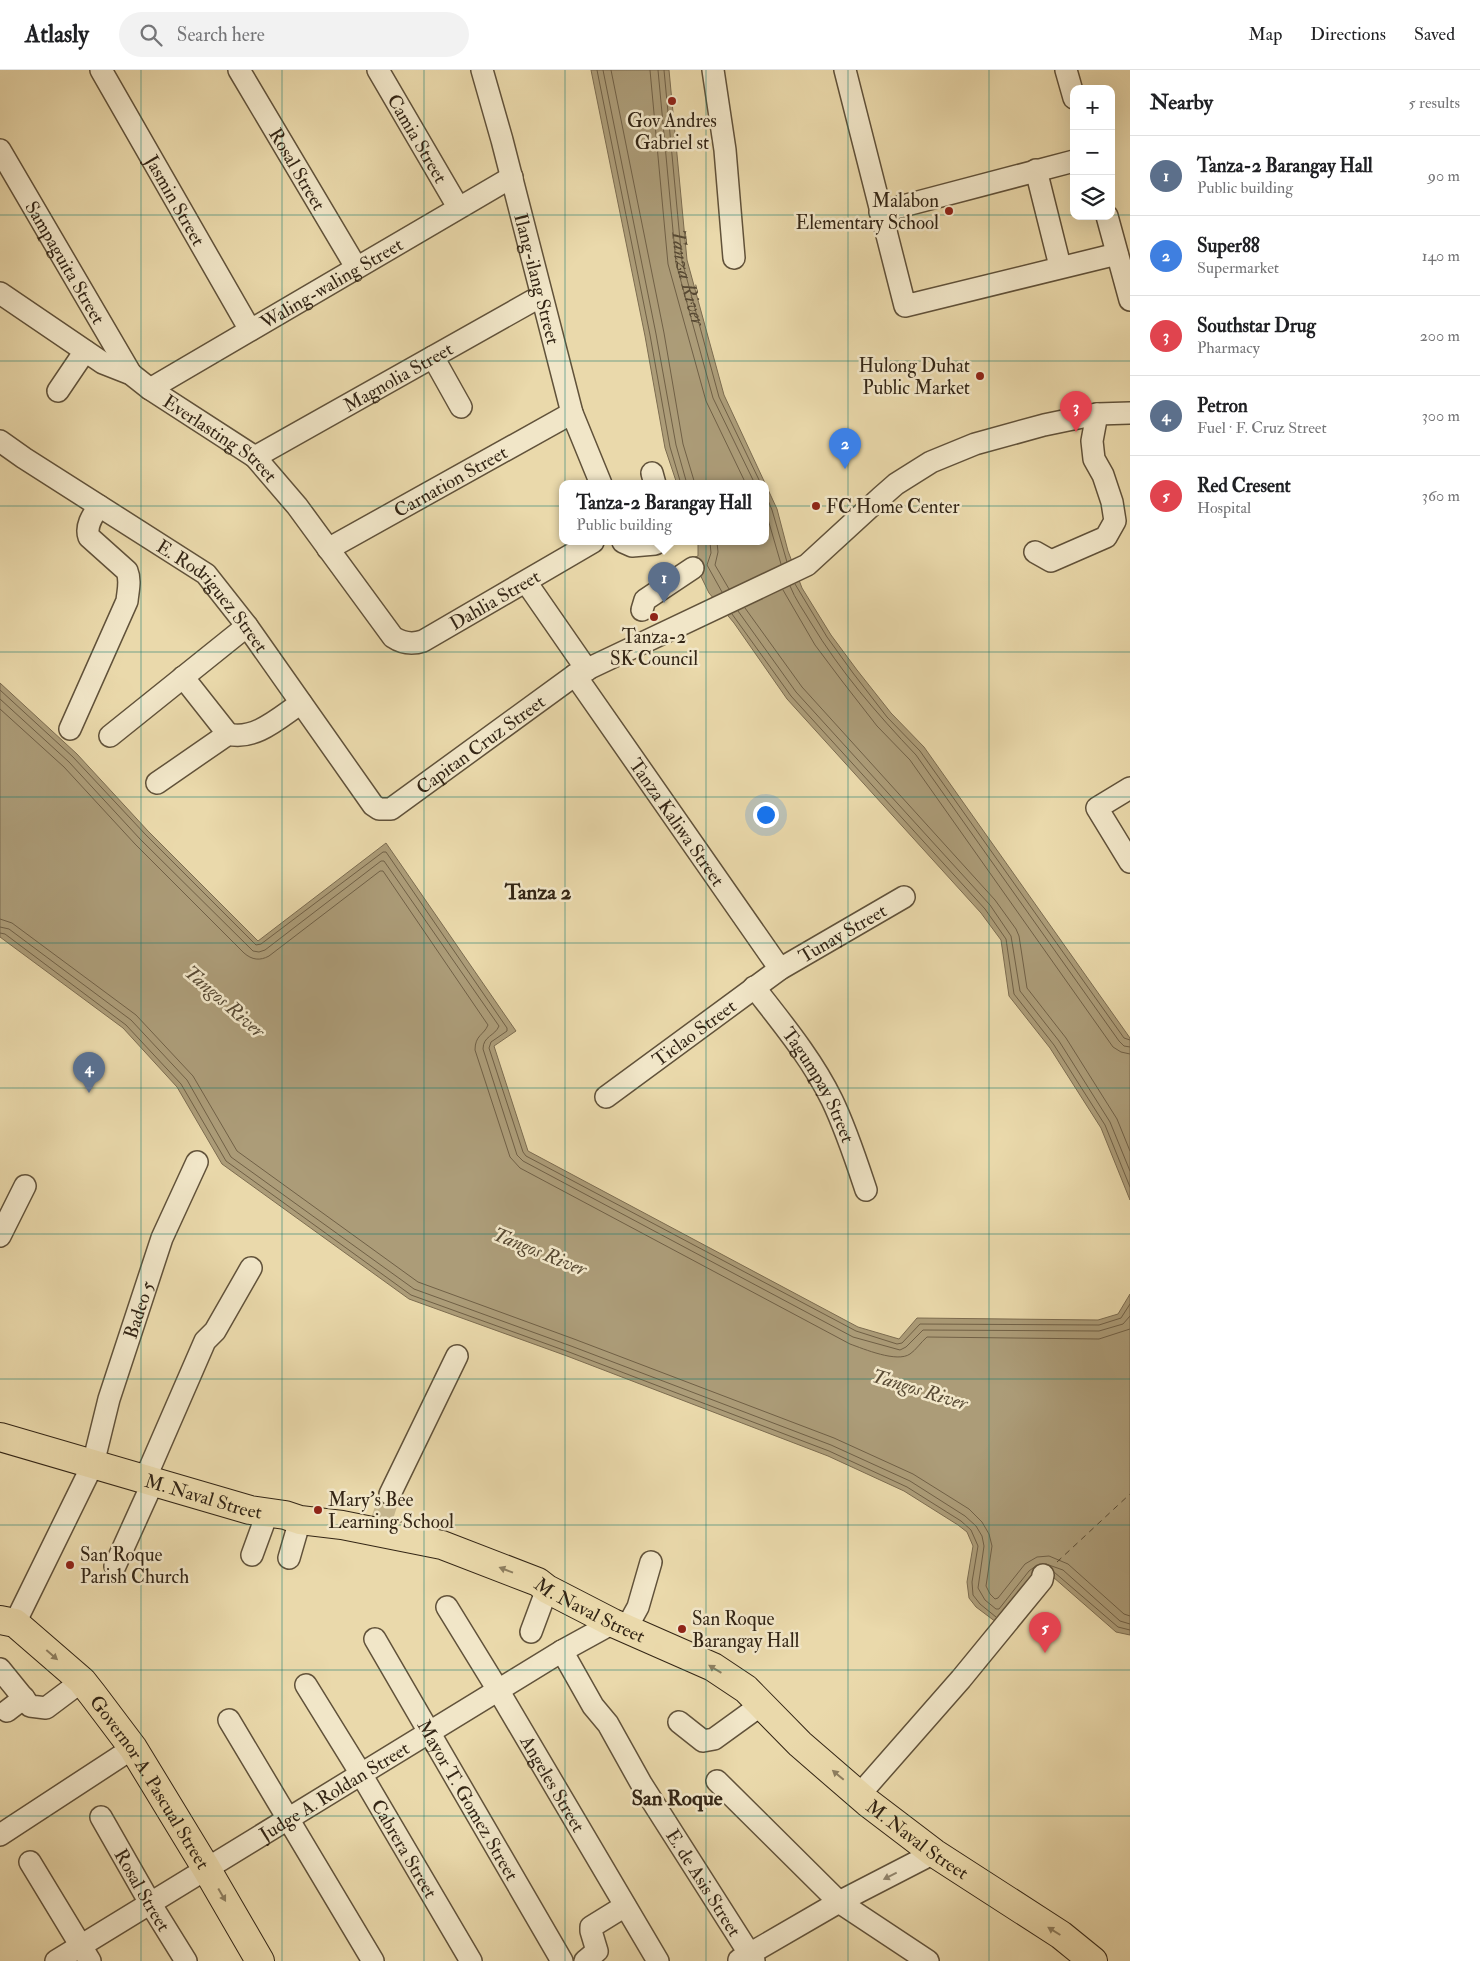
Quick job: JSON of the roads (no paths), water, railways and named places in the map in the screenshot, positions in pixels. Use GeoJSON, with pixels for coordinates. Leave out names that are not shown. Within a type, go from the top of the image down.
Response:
{"type":"FeatureCollection","features":[{"type":"Feature","properties":{"kind":"main road","name":"M. Naval Street"},"geometry":{"type":"LineString","coordinates":[[0,1437],[267,1514],[285,1515],[300,1520],[381,1528],[442,1545],[538,1582],[547,1589],[620,1625],[713,1667],[746,1689],[800,1744],[867,1802],[934,1853],[1061,1935],[1093,1961]]}},
{"type":"Feature","properties":{"kind":"main road","name":"Governor A. Pascual Street"},"geometry":{"type":"LineString","coordinates":[[7,1622],[82,1681],[132,1748],[206,1868],[260,1961]]}},
{"type":"Feature","properties":{"kind":"street","name":"Jasmin Street"},"geometry":{"type":"LineString","coordinates":[[101,70],[250,330]]}},
{"type":"Feature","properties":{"kind":"street","name":"Rosal Street"},"geometry":{"type":"LineString","coordinates":[[240,70],[356,267]]}},
{"type":"Feature","properties":{"kind":"street","name":"Camia Street"},"geometry":{"type":"LineString","coordinates":[[378,70],[458,207]]}},
{"type":"Feature","properties":{"kind":"street","name":"Ilang-ilang Street"},"geometry":{"type":"LineString","coordinates":[[482,70],[512,177],[572,413],[599,480]]}},
{"type":"Feature","properties":{"kind":"street"},"geometry":{"type":"LineString","coordinates":[[713,70],[725,150],[734,258]]}},
{"type":"Feature","properties":{"kind":"street"},"geometry":{"type":"LineString","coordinates":[[845,70],[905,306],[1060,266],[1117,254]]}},
{"type":"Feature","properties":{"kind":"street"},"geometry":{"type":"LineString","coordinates":[[1066,70],[1070,85]]}},
{"type":"Feature","properties":{"kind":"street","name":"Sampaguita Street"},"geometry":{"type":"LineString","coordinates":[[0,150],[131,374]]}},
{"type":"Feature","properties":{"kind":"street"},"geometry":{"type":"LineString","coordinates":[[880,212],[1070,162]]}},
{"type":"Feature","properties":{"kind":"street"},"geometry":{"type":"LineString","coordinates":[[1036,170],[1060,266]]}},
{"type":"Feature","properties":{"kind":"street","name":"Waling-waling Street"},"geometry":{"type":"LineString","coordinates":[[150,389],[512,177]]}},
{"type":"Feature","properties":{"kind":"street"},"geometry":{"type":"LineString","coordinates":[[1108,220],[1130,300]]}},
{"type":"Feature","properties":{"kind":"street","name":"Everlasting Street"},"geometry":{"type":"LineString","coordinates":[[0,293],[84,351],[103,363],[131,374],[150,389],[255,457],[297,506],[393,637]]}},
{"type":"Feature","properties":{"kind":"street","name":"Magnolia Street"},"geometry":{"type":"LineString","coordinates":[[255,457],[541,296]]}},
{"type":"Feature","properties":{"kind":"street"},"geometry":{"type":"LineString","coordinates":[[58,391],[84,351]]}},
{"type":"Feature","properties":{"kind":"street"},"geometry":{"type":"LineString","coordinates":[[433,357],[461,407]]}},
{"type":"Feature","properties":{"kind":"street","name":"Carnation Street"},"geometry":{"type":"LineString","coordinates":[[328,549],[572,413]]}},
{"type":"Feature","properties":{"kind":"street","name":"Capitan Cruz Street"},"geometry":{"type":"LineString","coordinates":[[373,805],[379,809],[391,809],[581,672],[807,565],[896,484],[931,462],[975,444],[1044,425],[1097,414],[1130,413]]}},
{"type":"Feature","properties":{"kind":"street"},"geometry":{"type":"LineString","coordinates":[[1035,552],[1051,561],[1106,536],[1115,521],[1112,502],[1106,484],[1094,459],[1092,441],[1097,414]]}},
{"type":"Feature","properties":{"kind":"street","name":"E. Rodriguez Street"},"geometry":{"type":"LineString","coordinates":[[0,441],[206,574],[246,626],[373,805]]}},
{"type":"Feature","properties":{"kind":"street"},"geometry":{"type":"LineString","coordinates":[[70,729],[127,601],[129,577],[127,571],[88,537],[88,525],[100,506]]}},
{"type":"Feature","properties":{"kind":"street","name":"Dahlia Street"},"geometry":{"type":"LineString","coordinates":[[393,637],[400,642],[407,643],[423,641],[588,545]]}},
{"type":"Feature","properties":{"kind":"street"},"geometry":{"type":"LineString","coordinates":[[630,545],[644,545]]}},
{"type":"Feature","properties":{"kind":"street"},"geometry":{"type":"LineString","coordinates":[[642,610],[645,600],[692,568]]}},
{"type":"Feature","properties":{"kind":"street","name":"Tanza Kaliwa Street"},"geometry":{"type":"LineString","coordinates":[[526,582],[581,672],[780,969]]}},
{"type":"Feature","properties":{"kind":"street"},"geometry":{"type":"LineString","coordinates":[[110,736],[246,626]]}},
{"type":"Feature","properties":{"kind":"street"},"geometry":{"type":"LineString","coordinates":[[183,677],[228,734],[235,736],[250,734],[301,703]]}},
{"type":"Feature","properties":{"kind":"street"},"geometry":{"type":"LineString","coordinates":[[157,783],[228,734]]}},
{"type":"Feature","properties":{"kind":"street"},"geometry":{"type":"LineString","coordinates":[[1130,788],[1097,808],[1130,862]]}},
{"type":"Feature","properties":{"kind":"street","name":"Tunay Street"},"geometry":{"type":"LineString","coordinates":[[780,969],[904,897]]}},
{"type":"Feature","properties":{"kind":"street","name":"Ticlao Street"},"geometry":{"type":"LineString","coordinates":[[606,1097],[780,969]]}},
{"type":"Feature","properties":{"kind":"street","name":"Tagumpay Street"},"geometry":{"type":"LineString","coordinates":[[754,987],[796,1040],[832,1100],[851,1146],[866,1190]]}},
{"type":"Feature","properties":{"kind":"street","name":"Badeo 5"},"geometry":{"type":"LineString","coordinates":[[7,1622],[93,1464],[109,1398],[162,1238],[197,1162]]}},
{"type":"Feature","properties":{"kind":"street"},"geometry":{"type":"LineString","coordinates":[[0,1236],[25,1186]]}},
{"type":"Feature","properties":{"kind":"street"},"geometry":{"type":"LineString","coordinates":[[116,1566],[205,1341],[215,1331],[251,1268]]}},
{"type":"Feature","properties":{"kind":"street"},"geometry":{"type":"LineString","coordinates":[[390,1494],[457,1356]]}},
{"type":"Feature","properties":{"kind":"street"},"geometry":{"type":"LineString","coordinates":[[252,1555],[267,1514]]}},
{"type":"Feature","properties":{"kind":"street"},"geometry":{"type":"LineString","coordinates":[[289,1558],[300,1520]]}},
{"type":"Feature","properties":{"kind":"street"},"geometry":{"type":"LineString","coordinates":[[620,1625],[638,1607],[651,1562]]}},
{"type":"Feature","properties":{"kind":"street"},"geometry":{"type":"LineString","coordinates":[[860,1794],[961,1679],[1042,1580],[1043,1575]]}},
{"type":"Feature","properties":{"kind":"street"},"geometry":{"type":"LineString","coordinates":[[531,1632],[547,1589]]}},
{"type":"Feature","properties":{"kind":"street","name":"Angeles Street"},"geometry":{"type":"LineString","coordinates":[[447,1607],[658,1961]]}},
{"type":"Feature","properties":{"kind":"street","name":"Judge A. Roldan Street"},"geometry":{"type":"LineString","coordinates":[[56,1961],[85,1954],[150,1903],[206,1868],[562,1651],[620,1625]]}},
{"type":"Feature","properties":{"kind":"street","name":"Mayor T. Gomez Street"},"geometry":{"type":"LineString","coordinates":[[375,1639],[562,1961]]}},
{"type":"Feature","properties":{"kind":"street","name":"E. de Asis Street"},"geometry":{"type":"LineString","coordinates":[[562,1651],[594,1706],[608,1724],[747,1959]]}},
{"type":"Feature","properties":{"kind":"street"},"geometry":{"type":"LineString","coordinates":[[0,1669],[15,1705],[46,1708],[82,1681]]}},
{"type":"Feature","properties":{"kind":"street","name":"Cabrera Street"},"geometry":{"type":"LineString","coordinates":[[306,1685],[361,1774],[471,1961]]}},
{"type":"Feature","properties":{"kind":"street"},"geometry":{"type":"LineString","coordinates":[[679,1722],[708,1742],[761,1704]]}},
{"type":"Feature","properties":{"kind":"street"},"geometry":{"type":"LineString","coordinates":[[229,1720],[373,1961]]}},
{"type":"Feature","properties":{"kind":"street"},"geometry":{"type":"LineString","coordinates":[[0,1835],[132,1748]]}},
{"type":"Feature","properties":{"kind":"street"},"geometry":{"type":"LineString","coordinates":[[717,1781],[839,1902],[928,1961]]}},
{"type":"Feature","properties":{"kind":"street","name":"Rosal Street"},"geometry":{"type":"LineString","coordinates":[[101,1817],[150,1903],[186,1961]]}},
{"type":"Feature","properties":{"kind":"street"},"geometry":{"type":"LineString","coordinates":[[747,1959],[839,1902],[934,1853]]}},
{"type":"Feature","properties":{"kind":"street"},"geometry":{"type":"LineString","coordinates":[[30,1862],[85,1954]]}},
{"type":"Feature","properties":{"kind":"street"},"geometry":{"type":"LineString","coordinates":[[584,1961],[598,1951],[590,1931],[591,1927],[625,1906]]}},
{"type":"Feature","properties":{"kind":"water","name":"Tanza River"},"geometry":{"type":"Polygon","coordinates":[[[591,70],[669,70],[687,260],[724,395],[764,480],[676,480],[665,448],[645,336],[591,70]]]}},
{"type":"Feature","properties":{"kind":"water"},"geometry":{"type":"Polygon","coordinates":[[[769,492],[777,509],[788,551],[802,588],[831,635],[891,713],[924,747],[1130,1038],[1130,1200],[1101,1128],[1050,1048],[1009,996],[1001,940],[981,913],[787,699],[734,623],[709,593],[692,558],[698,556],[698,545],[769,545],[769,492]]]}},
{"type":"Feature","properties":{"kind":"water","name":"Tangos River"},"geometry":{"type":"Polygon","coordinates":[[[0,683],[77,754],[148,831],[258,941],[386,843],[516,1031],[494,1046],[528,1151],[858,1327],[899,1339],[917,1318],[1098,1320],[1118,1314],[1130,1294],[1130,1635],[1116,1632],[1053,1577],[1000,1625],[976,1607],[969,1598],[967,1582],[973,1546],[967,1532],[904,1491],[828,1456],[567,1356],[409,1299],[222,1164],[177,1087],[123,1028],[0,937],[0,683]]]}},
{"type":"Feature","properties":{"kind":"tunnel"},"geometry":{"type":"LineString","coordinates":[[381,1522],[390,1494]]}},
{"type":"Feature","properties":{"kind":"place","name":"Gov Andres Gabriel st"},"geometry":{"type":"Point","coordinates":[672,101]}},
{"type":"Feature","properties":{"kind":"place","name":"Malabon Elementary School"},"geometry":{"type":"Point","coordinates":[949,211]}},
{"type":"Feature","properties":{"kind":"place","name":"Hulong Duhat Public Market"},"geometry":{"type":"Point","coordinates":[980,376]}},
{"type":"Feature","properties":{"kind":"place","name":"Southstar Drug"},"geometry":{"type":"Point","coordinates":[1076,432]}},
{"type":"Feature","properties":{"kind":"place","name":"Super88"},"geometry":{"type":"Point","coordinates":[845,469]}},
{"type":"Feature","properties":{"kind":"place","name":"FC Home Center"},"geometry":{"type":"Point","coordinates":[816,506]}},
{"type":"Feature","properties":{"kind":"place","name":"Tanza-2 Barangay Hall"},"geometry":{"type":"Point","coordinates":[664,603]}},
{"type":"Feature","properties":{"kind":"place","name":"Tanza-2 SK Council"},"geometry":{"type":"Point","coordinates":[654,617]}},
{"type":"Feature","properties":{"kind":"place","name":"Petron"},"geometry":{"type":"Point","coordinates":[89,1093]}},
{"type":"Feature","properties":{"kind":"place","name":"Mary's Bee Learning School"},"geometry":{"type":"Point","coordinates":[318,1510]}},
{"type":"Feature","properties":{"kind":"place","name":"San Roque Parish Church"},"geometry":{"type":"Point","coordinates":[70,1565]}},
{"type":"Feature","properties":{"kind":"place","name":"San Roque Barangay Hall"},"geometry":{"type":"Point","coordinates":[682,1629]}},
{"type":"Feature","properties":{"kind":"place","name":"Red Cresent"},"geometry":{"type":"Point","coordinates":[1045,1653]}},
{"type":"Feature","properties":{"kind":"district","name":"Tanza 2"},"geometry":{"type":"Point","coordinates":[538,892]}},
{"type":"Feature","properties":{"kind":"district","name":"San Roque"},"geometry":{"type":"Point","coordinates":[677,1798]}}]}
